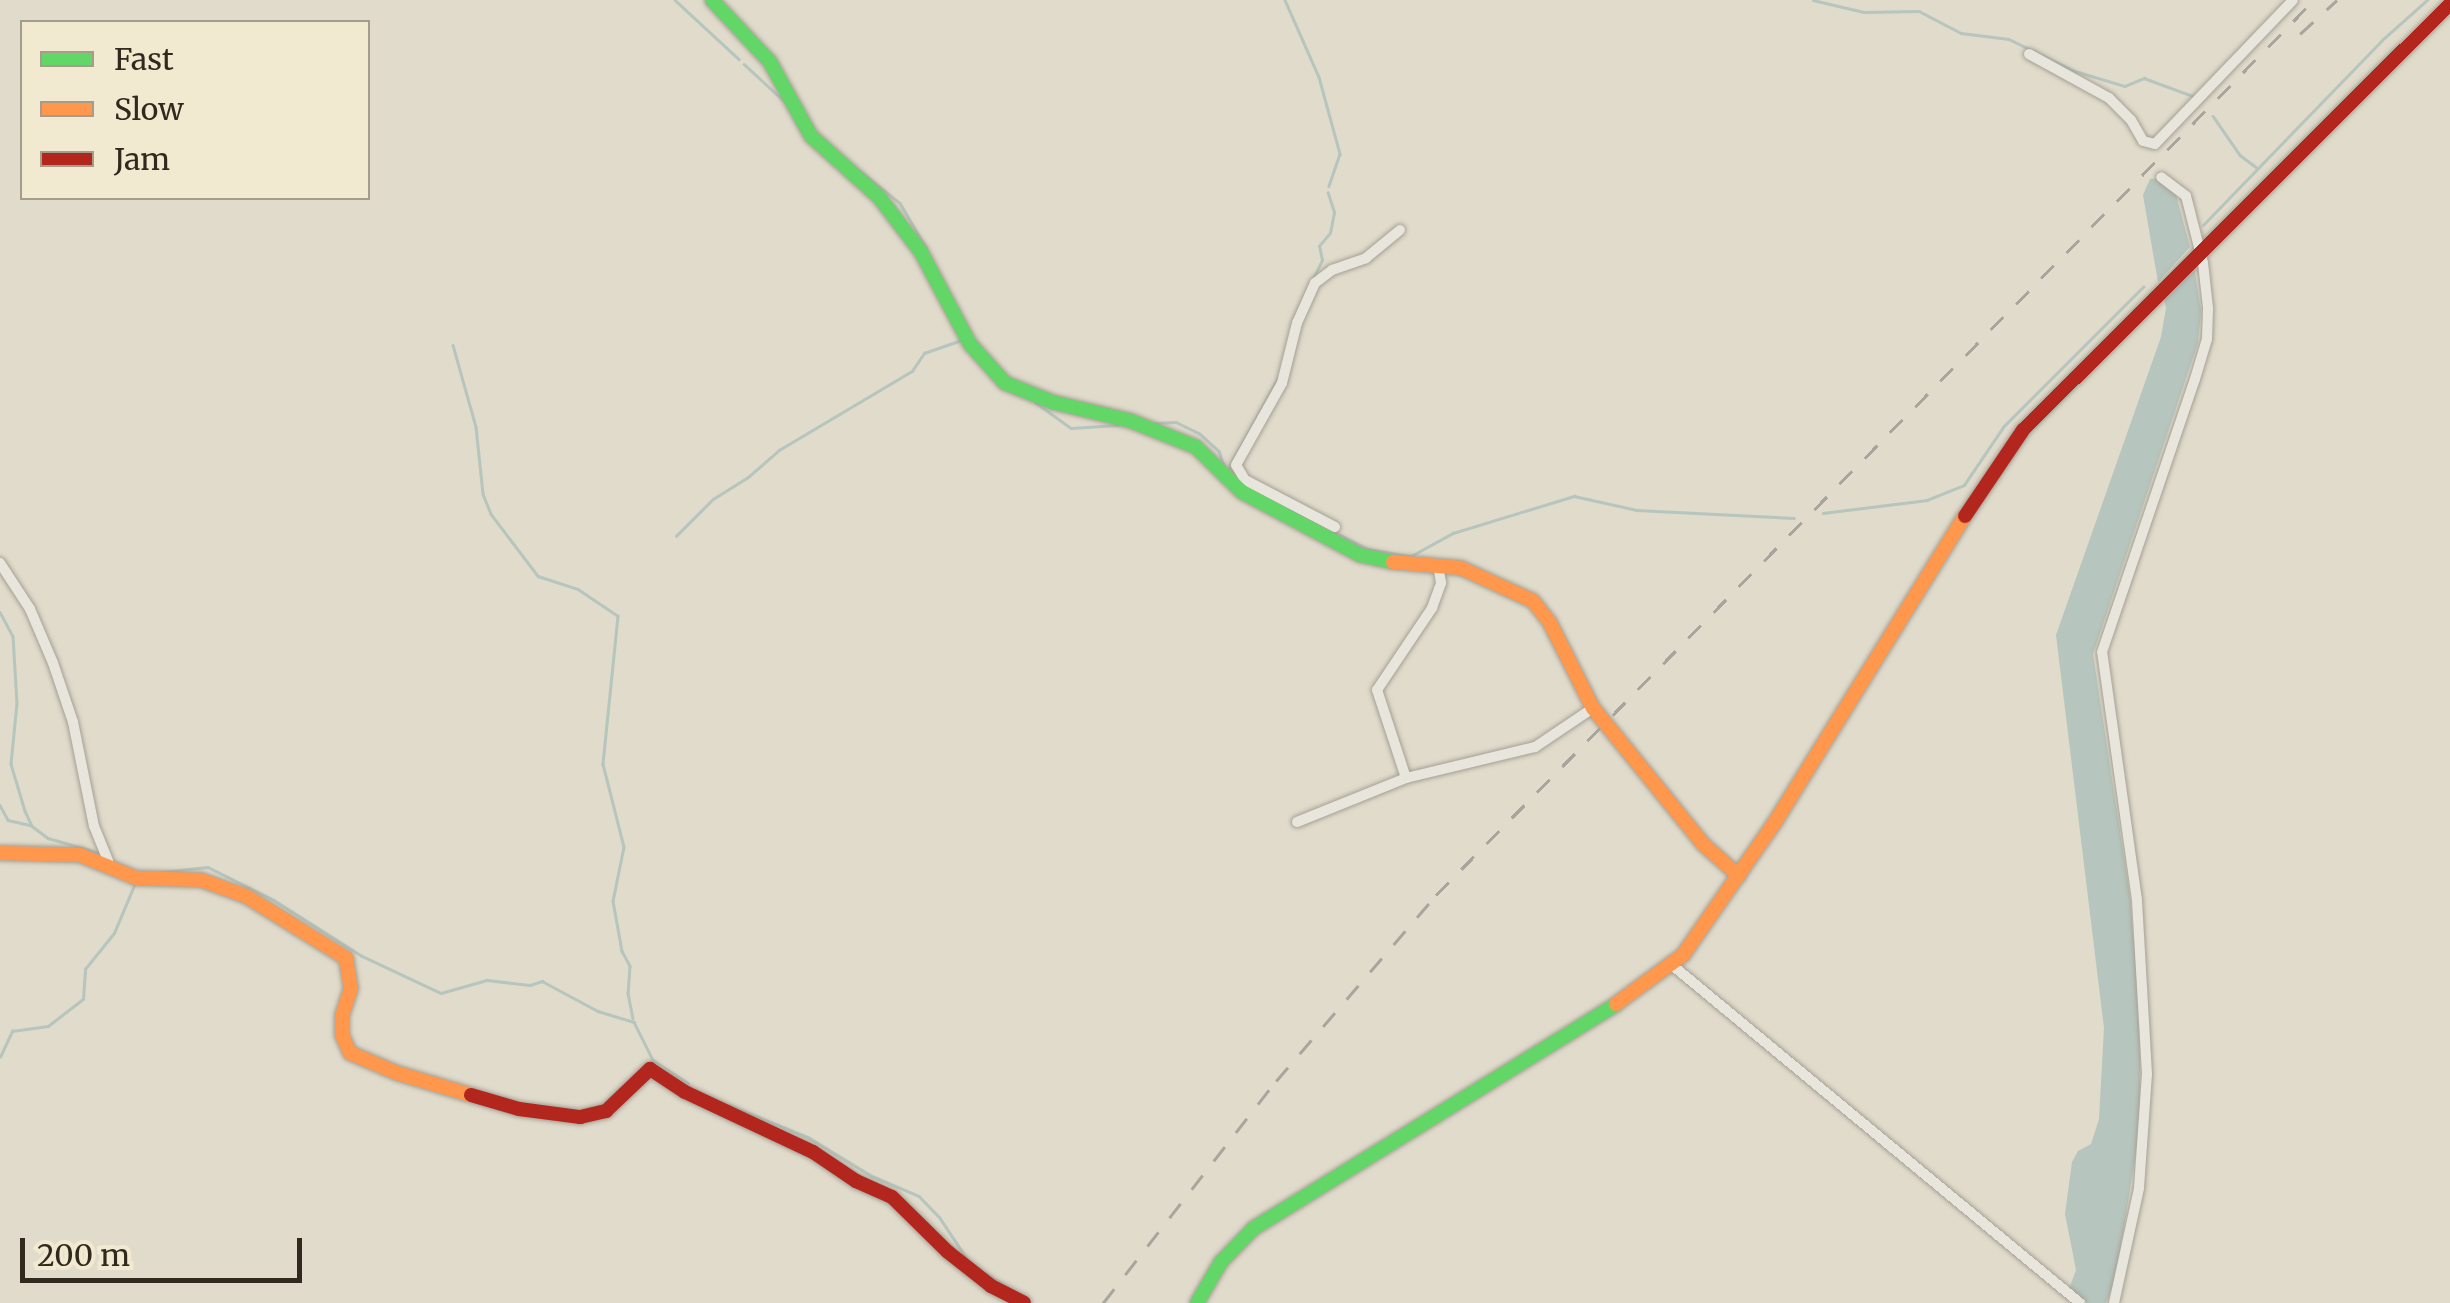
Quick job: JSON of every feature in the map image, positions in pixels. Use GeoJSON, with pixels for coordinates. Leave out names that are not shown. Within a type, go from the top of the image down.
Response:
{"type":"FeatureCollection","features":[{"type":"Feature","properties":{"kind":"street"},"geometry":{"type":"LineString","coordinates":[[712,0],[770,62],[810,136],[879,197],[921,252],[984,366],[1024,391],[1131,422],[1196,448],[1234,479],[1360,555],[1376,561],[1438,565],[1494,580],[1533,601],[1550,623],[1593,708],[1703,844],[1739,876]]}},
{"type":"Feature","properties":{"kind":"street"},"geometry":{"type":"LineString","coordinates":[[2029,54],[2109,98],[2132,120],[2143,141],[2155,144],[2293,0]]}},
{"type":"Feature","properties":{"kind":"street"},"geometry":{"type":"LineString","coordinates":[[1197,1303],[1221,1262],[1254,1228],[1672,966],[1739,876],[2017,438],[2159,291],[2450,4]]}},
{"type":"Feature","properties":{"kind":"street"},"geometry":{"type":"LineString","coordinates":[[2114,1303],[2140,1188],[2147,1074],[2136,900],[2102,652],[2207,339],[2208,308],[2186,196],[2161,177]]}},
{"type":"Feature","properties":{"kind":"street"},"geometry":{"type":"LineString","coordinates":[[1234,479],[1240,456],[1288,370],[1297,324],[1315,283],[1332,270],[1366,258],[1400,230]]}},
{"type":"Feature","properties":{"kind":"street"},"geometry":{"type":"LineString","coordinates":[[1234,479],[1336,527]]}},
{"type":"Feature","properties":{"kind":"street"},"geometry":{"type":"LineString","coordinates":[[0,563],[30,609],[53,663],[73,722],[94,826],[109,864]]}},
{"type":"Feature","properties":{"kind":"street"},"geometry":{"type":"LineString","coordinates":[[1406,778],[1378,690],[1432,608],[1441,584],[1438,565]]}},
{"type":"Feature","properties":{"kind":"street"},"geometry":{"type":"LineString","coordinates":[[1297,822],[1406,778],[1534,747],[1593,708]]}},
{"type":"Feature","properties":{"kind":"street"},"geometry":{"type":"LineString","coordinates":[[0,853],[80,856],[109,864],[136,878],[201,880],[226,888],[346,958],[352,974],[342,1016],[342,1035],[350,1053],[397,1073],[520,1109],[580,1117],[606,1111],[650,1069],[685,1092],[799,1144],[892,1197],[948,1252],[991,1286],[1024,1303]]}},
{"type":"Feature","properties":{"kind":"street"},"geometry":{"type":"LineString","coordinates":[[1672,966],[2080,1303]]}},
{"type":"Feature","properties":{"kind":"shaded area"},"geometry":{"type":"Polygon","coordinates":[[[2158,178],[2176,195],[2190,247],[2158,282],[2143,195],[2150,179],[2158,178]]]}},
{"type":"Feature","properties":{"kind":"shaded area"},"geometry":{"type":"Polygon","coordinates":[[[2194,266],[2201,311],[2198,343],[2093,654],[2130,897],[2140,1015],[2140,1127],[2116,1277],[2106,1303],[2086,1303],[2069,1289],[2076,1270],[2065,1214],[2072,1162],[2078,1151],[2091,1144],[2099,1119],[2104,1028],[2056,635],[2161,337],[2166,308],[2163,295],[2194,266]]]}},
{"type":"Feature","properties":{"kind":"waterway"},"geometry":{"type":"LineString","coordinates":[[675,0],[739,59]]}},
{"type":"Feature","properties":{"kind":"waterway"},"geometry":{"type":"LineString","coordinates":[[1285,0],[1319,77],[1340,154],[1329,186]]}},
{"type":"Feature","properties":{"kind":"waterway"},"geometry":{"type":"LineString","coordinates":[[1813,0],[1864,12],[1919,11],[1961,33],[2009,39],[2075,71],[2125,86],[2144,78],[2193,96]]}},
{"type":"Feature","properties":{"kind":"waterway"},"geometry":{"type":"LineString","coordinates":[[2203,225],[2381,41],[2427,0]]}},
{"type":"Feature","properties":{"kind":"waterway"},"geometry":{"type":"LineString","coordinates":[[744,64],[783,100]]}},
{"type":"Feature","properties":{"kind":"waterway"},"geometry":{"type":"LineString","coordinates":[[2213,116],[2240,155],[2256,167]]}},
{"type":"Feature","properties":{"kind":"waterway"},"geometry":{"type":"LineString","coordinates":[[860,171],[900,203],[926,247]]}},
{"type":"Feature","properties":{"kind":"waterway"},"geometry":{"type":"LineString","coordinates":[[1292,322],[1322,260],[1319,246],[1330,233],[1334,212],[1328,193]]}},
{"type":"Feature","properties":{"kind":"waterway"},"geometry":{"type":"LineString","coordinates":[[1823,513],[1927,500],[1964,485],[2004,426],[2143,287]]}},
{"type":"Feature","properties":{"kind":"waterway"},"geometry":{"type":"LineString","coordinates":[[676,536],[713,499],[747,478],[779,450],[912,371],[924,353],[959,341]]}},
{"type":"Feature","properties":{"kind":"waterway"},"geometry":{"type":"LineString","coordinates":[[453,345],[476,427],[483,494],[491,514],[538,576],[578,589],[618,616],[603,764],[624,847],[613,901],[622,951],[630,966],[628,993],[633,1019]]}},
{"type":"Feature","properties":{"kind":"waterway"},"geometry":{"type":"LineString","coordinates":[[1227,471],[1278,378]]}},
{"type":"Feature","properties":{"kind":"waterway"},"geometry":{"type":"LineString","coordinates":[[1035,402],[1071,428],[1118,425]]}},
{"type":"Feature","properties":{"kind":"waterway"},"geometry":{"type":"LineString","coordinates":[[1156,423],[1176,422],[1199,433],[1219,451],[1224,466]]}},
{"type":"Feature","properties":{"kind":"waterway"},"geometry":{"type":"LineString","coordinates":[[1321,525],[1368,549],[1411,556],[1453,533],[1574,496],[1637,510],[1794,518]]}},
{"type":"Feature","properties":{"kind":"waterway"},"geometry":{"type":"LineString","coordinates":[[0,612],[13,636],[17,703],[11,764],[25,811],[32,826],[48,838],[101,853]]}},
{"type":"Feature","properties":{"kind":"waterway"},"geometry":{"type":"LineString","coordinates":[[0,805],[8,820],[29,825]]}},
{"type":"Feature","properties":{"kind":"waterway"},"geometry":{"type":"LineString","coordinates":[[161,872],[208,867],[274,900],[362,956],[441,993],[487,980],[530,985],[542,981],[598,1011],[634,1022],[653,1060],[688,1083]]}},
{"type":"Feature","properties":{"kind":"waterway"},"geometry":{"type":"LineString","coordinates":[[0,1057],[12,1031],[48,1026],[83,999],[85,969],[114,933],[135,883]]}},
{"type":"Feature","properties":{"kind":"waterway"},"geometry":{"type":"LineString","coordinates":[[729,1105],[808,1137],[872,1176],[919,1196],[940,1218],[968,1260]]}},
{"type":"Feature","properties":{"kind":"waterway"},"geometry":{"type":"LineString","coordinates":[[986,1273],[1009,1288]]}},
{"type":"Feature","properties":{"kind":"railway"},"geometry":{"type":"LineString","coordinates":[[1103,1303],[1276,1081],[1436,895],[2314,0]]}},
{"type":"Feature","properties":{"kind":"railway"},"geometry":{"type":"LineString","coordinates":[[2300,34],[2337,0]]}},
{"type":"Feature","properties":{"kind":"traffic: fast"},"geometry":{"type":"LineString","coordinates":[[712,0],[770,62],[811,136],[879,197],[921,252],[970,344],[1005,383],[1052,402],[1131,421],[1196,447],[1242,492],[1360,555],[1393,562]]}},
{"type":"Feature","properties":{"kind":"traffic: fast"},"geometry":{"type":"LineString","coordinates":[[1197,1303],[1221,1262],[1254,1228],[1616,1004]]}},
{"type":"Feature","properties":{"kind":"traffic: slow"},"geometry":{"type":"LineString","coordinates":[[1616,1004],[1683,955],[1775,822],[1965,516]]}},
{"type":"Feature","properties":{"kind":"traffic: slow"},"geometry":{"type":"LineString","coordinates":[[1393,562],[1461,568],[1533,601],[1550,623],[1593,708],[1703,844],[1739,876]]}},
{"type":"Feature","properties":{"kind":"traffic: slow"},"geometry":{"type":"LineString","coordinates":[[0,853],[80,855],[136,878],[201,880],[246,896],[346,958],[351,988],[342,1016],[342,1035],[350,1053],[397,1073],[471,1095]]}},
{"type":"Feature","properties":{"kind":"traffic: jam"},"geometry":{"type":"LineString","coordinates":[[1965,516],[2023,430],[2450,4]]}},
{"type":"Feature","properties":{"kind":"traffic: jam"},"geometry":{"type":"LineString","coordinates":[[471,1095],[519,1109],[580,1117],[606,1111],[650,1069],[685,1092],[813,1152],[856,1181],[892,1197],[948,1252],[991,1286],[1024,1303]]}}]}
